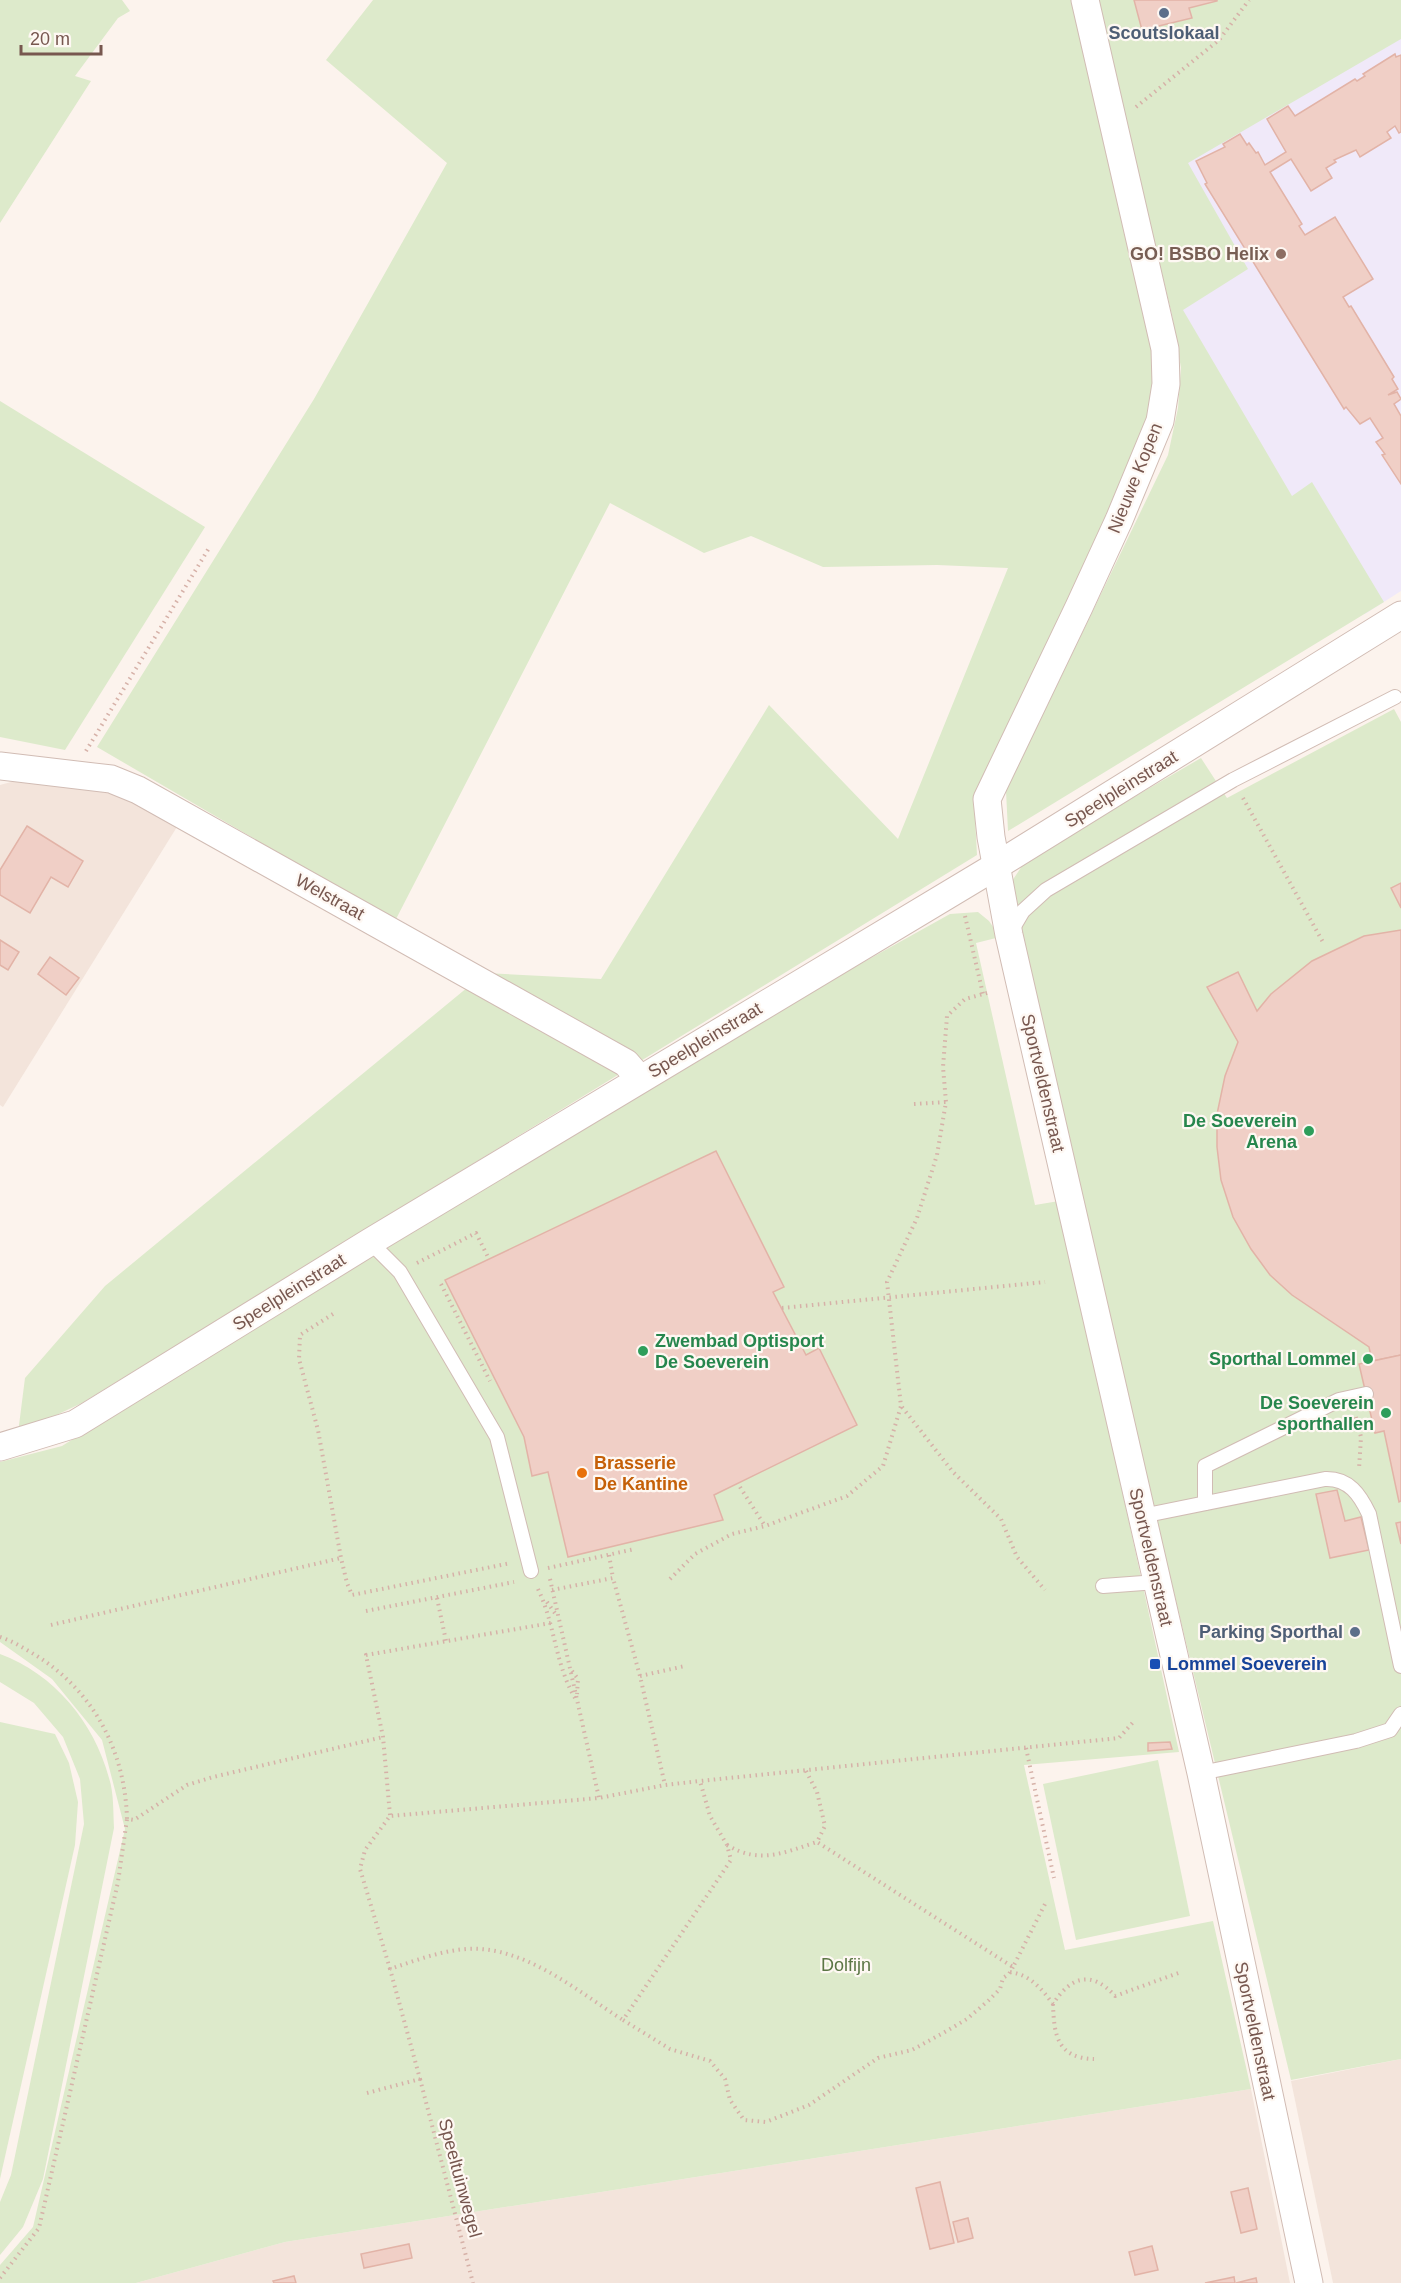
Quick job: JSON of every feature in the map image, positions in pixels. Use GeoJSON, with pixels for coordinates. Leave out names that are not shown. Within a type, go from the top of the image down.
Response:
{"type":"FeatureCollection","features":[{"type":"Feature","properties":{"kind":"street","name":"Nieuwe Kopen"},"geometry":{"type":"LineString","coordinates":[[996,866],[987,799],[1119,520],[1160,421],[1166,384],[1166,350],[1085,0]]}},
{"type":"Feature","properties":{"kind":"street","name":"Speelpleinstraat"},"geometry":{"type":"LineString","coordinates":[[0,1447],[75,1424],[370,1242],[996,866],[1401,615]]}},
{"type":"Feature","properties":{"kind":"street","name":"Welstraat"},"geometry":{"type":"LineString","coordinates":[[0,766],[111,779],[138,790],[626,1063],[640,1079]]}},
{"type":"Feature","properties":{"kind":"street","name":"Sportveldenstraat"},"geometry":{"type":"LineString","coordinates":[[996,866],[1009,935],[1201,1773],[1309,2283]]}},
{"type":"Feature","properties":{"kind":"lane"},"geometry":{"type":"LineString","coordinates":[[1009,935],[1023,911],[1046,890],[1233,780],[1395,697]]}},
{"type":"Feature","properties":{"kind":"lane"},"geometry":{"type":"LineString","coordinates":[[370,1242],[400,1272],[496,1437],[527,1576]]}},
{"type":"Feature","properties":{"kind":"lane"},"geometry":{"type":"LineString","coordinates":[[1205,1503],[1205,1466],[1339,1400],[1366,1394]]}},
{"type":"Feature","properties":{"kind":"lane"},"geometry":{"type":"LineString","coordinates":[[1142,1516],[1325,1479],[1335,1479],[1351,1486],[1369,1514],[1401,1666]]}},
{"type":"Feature","properties":{"kind":"lane"},"geometry":{"type":"LineString","coordinates":[[1103,1586],[1157,1582]]}},
{"type":"Feature","properties":{"kind":"lane"},"geometry":{"type":"LineString","coordinates":[[1201,1773],[1356,1741],[1390,1730],[1401,1714]]}},
{"type":"Feature","properties":{"kind":"lane"},"geometry":{"type":"LineString","coordinates":[[1390,1730],[1401,1740]]}},
{"type":"Feature","properties":{"kind":"path"},"geometry":{"type":"LineString","coordinates":[[1112,121],[1134,108],[1219,40],[1249,0]]}},
{"type":"Feature","properties":{"kind":"path"},"geometry":{"type":"LineString","coordinates":[[71,774],[209,548]]}},
{"type":"Feature","properties":{"kind":"path"},"geometry":{"type":"LineString","coordinates":[[1233,780],[1324,944]]}},
{"type":"Feature","properties":{"kind":"path"},"geometry":{"type":"LineString","coordinates":[[670,1579],[695,1554],[732,1534],[765,1526],[847,1496],[883,1466],[901,1406],[887,1282],[916,1218],[937,1155],[946,1102],[943,1067],[947,1016],[965,999],[985,994],[963,910],[953,910],[945,914],[938,901]]}},
{"type":"Feature","properties":{"kind":"path"},"geometry":{"type":"LineString","coordinates":[[914,1104],[946,1102]]}},
{"type":"Feature","properties":{"kind":"path"},"geometry":{"type":"LineString","coordinates":[[400,1272],[476,1233],[489,1259]]}},
{"type":"Feature","properties":{"kind":"path"},"geometry":{"type":"LineString","coordinates":[[782,1308],[1045,1282]]}},
{"type":"Feature","properties":{"kind":"path"},"geometry":{"type":"LineString","coordinates":[[333,1314],[300,1335],[299,1359],[318,1430],[341,1558],[352,1595],[495,1566]]}},
{"type":"Feature","properties":{"kind":"path"},"geometry":{"type":"LineString","coordinates":[[901,1406],[953,1472],[1001,1519],[1017,1557],[1045,1590]]}},
{"type":"Feature","properties":{"kind":"path"},"geometry":{"type":"LineString","coordinates":[[1357,1494],[1361,1437],[1358,1426]]}},
{"type":"Feature","properties":{"kind":"path"},"geometry":{"type":"LineString","coordinates":[[740,1487],[765,1526]]}},
{"type":"Feature","properties":{"kind":"path"},"geometry":{"type":"LineString","coordinates":[[547,1568],[635,1549]]}},
{"type":"Feature","properties":{"kind":"path"},"geometry":{"type":"LineString","coordinates":[[609,1555],[665,1785]]}},
{"type":"Feature","properties":{"kind":"path"},"geometry":{"type":"LineString","coordinates":[[51,1625],[341,1558]]}},
{"type":"Feature","properties":{"kind":"path"},"geometry":{"type":"LineString","coordinates":[[366,1611],[527,1576]]}},
{"type":"Feature","properties":{"kind":"path"},"geometry":{"type":"LineString","coordinates":[[552,1590],[613,1578]]}},
{"type":"Feature","properties":{"kind":"path"},"geometry":{"type":"LineString","coordinates":[[540,1594],[559,1619],[571,1670],[578,1679],[576,1701]]}},
{"type":"Feature","properties":{"kind":"path"},"geometry":{"type":"LineString","coordinates":[[437,1597],[446,1641]]}},
{"type":"Feature","properties":{"kind":"path"},"geometry":{"type":"LineString","coordinates":[[547,1606],[565,1682],[576,1701],[599,1798]]}},
{"type":"Feature","properties":{"kind":"path"},"geometry":{"type":"LineString","coordinates":[[551,1623],[366,1655],[383,1737],[390,1816],[599,1798],[665,1785],[1119,1738],[1135,1720]]}},
{"type":"Feature","properties":{"kind":"path"},"geometry":{"type":"LineString","coordinates":[[0,1637],[25,1648],[55,1667],[77,1687],[94,1710],[107,1731],[116,1755],[126,1796],[127,1819],[115,1894],[39,2228],[0,2278]]}},
{"type":"Feature","properties":{"kind":"path"},"geometry":{"type":"LineString","coordinates":[[640,1676],[685,1666]]}},
{"type":"Feature","properties":{"kind":"path"},"geometry":{"type":"LineString","coordinates":[[127,1819],[134,1820],[187,1785],[383,1737]]}},
{"type":"Feature","properties":{"kind":"path"},"geometry":{"type":"LineString","coordinates":[[1026,1748],[1054,1878]]}},
{"type":"Feature","properties":{"kind":"path"},"geometry":{"type":"LineString","coordinates":[[806,1771],[817,1792],[825,1826],[818,1842]]}},
{"type":"Feature","properties":{"kind":"path"},"geometry":{"type":"LineString","coordinates":[[623,2020],[731,1860],[727,1845],[711,1816],[700,1781]]}},
{"type":"Feature","properties":{"kind":"path","name":"Speeltuinwegel"},"geometry":{"type":"LineString","coordinates":[[390,1816],[365,1850],[360,1869],[390,1969],[473,2283]]}},
{"type":"Feature","properties":{"kind":"path"},"geometry":{"type":"LineString","coordinates":[[727,1845],[739,1852],[763,1857],[818,1842],[1013,1966]]}},
{"type":"Feature","properties":{"kind":"path"},"geometry":{"type":"LineString","coordinates":[[390,1969],[428,1956],[467,1949],[504,1953],[557,1976],[670,2049],[710,2061],[725,2079],[730,2100],[744,2120],[766,2122],[809,2105],[878,2058],[912,2050],[956,2026],[976,2011],[1000,1989],[1003,1978],[1010,1972],[1045,1904]]}},
{"type":"Feature","properties":{"kind":"path"},"geometry":{"type":"LineString","coordinates":[[1010,1972],[1023,1974],[1034,1981],[1053,2004],[1055,2031],[1061,2045],[1069,2054],[1094,2059]]}},
{"type":"Feature","properties":{"kind":"path"},"geometry":{"type":"LineString","coordinates":[[1053,2004],[1068,1986],[1088,1978],[1099,1981],[1115,1996],[1181,1972]]}},
{"type":"Feature","properties":{"kind":"path"},"geometry":{"type":"LineString","coordinates":[[367,2093],[420,2079]]}},
{"type":"Feature","properties":{"kind":"shaded area","name":"GO! BSBO Helix"},"geometry":{"type":"Polygon","coordinates":[[[1401,0],[1401,591],[1365,614],[1188,370],[1132,138],[1401,0]]]}},
{"type":"Feature","properties":{"kind":"shaded area"},"geometry":{"type":"Polygon","coordinates":[[[22,779],[131,795],[180,822],[3,1107],[0,1105],[0,785],[22,779]]]}},
{"type":"Feature","properties":{"kind":"shaded area"},"geometry":{"type":"Polygon","coordinates":[[[1401,2059],[1401,2283],[1333,2283],[1291,2081],[1401,2059]]]}},
{"type":"Feature","properties":{"kind":"shaded area"},"geometry":{"type":"Polygon","coordinates":[[[1251,2089],[1290,2283],[136,2283],[285,2242],[1251,2089]]]}},
{"type":"Feature","properties":{"kind":"green space"},"geometry":{"type":"Polygon","coordinates":[[[0,0],[122,0],[130,11],[118,18],[75,76],[91,81],[0,223],[0,0]]]}},
{"type":"Feature","properties":{"kind":"green space"},"geometry":{"type":"Polygon","coordinates":[[[373,0],[1075,0],[1159,366],[1153,427],[983,782],[975,817],[977,855],[82,1403],[18,1433],[25,1378],[105,1286],[485,973],[601,979],[769,705],[898,839],[1008,568],[937,565],[823,567],[751,536],[704,553],[610,503],[395,921],[97,747],[314,399],[447,163],[326,60],[373,0]]]}},
{"type":"Feature","properties":{"kind":"green space"},"geometry":{"type":"Polygon","coordinates":[[[1096,0],[1401,0],[1401,39],[1188,163],[1248,269],[1183,310],[1292,496],[1312,482],[1384,602],[1008,831],[1006,791],[1168,455],[1178,408],[1181,368],[1172,315],[1096,0]]]}},
{"type":"Feature","properties":{"kind":"green space"},"geometry":{"type":"Polygon","coordinates":[[[0,401],[205,527],[65,750],[0,737],[0,401]]]}},
{"type":"Feature","properties":{"kind":"green space"},"geometry":{"type":"Polygon","coordinates":[[[1394,709],[1401,722],[1401,2059],[1291,2080],[1160,1534],[1014,900],[1012,881],[1026,860],[1201,758],[1227,798],[1394,709]]]}},
{"type":"Feature","properties":{"kind":"green space","name":"Dolfijn"},"geometry":{"type":"Polygon","coordinates":[[[978,912],[989,921],[1000,937],[976,943],[1035,1205],[1059,1201],[1179,1752],[1024,1765],[1065,1950],[1213,1921],[1251,2089],[285,2242],[136,2283],[0,2283],[0,2265],[33,2227],[125,1829],[102,1740],[52,1679],[0,1642],[0,1462],[62,1446],[294,1301],[826,983],[950,914],[978,912]]]}},
{"type":"Feature","properties":{"kind":"green space"},"geometry":{"type":"Polygon","coordinates":[[[0,1654],[38,1674],[69,1702],[82,1719],[102,1757],[111,1784],[114,1828],[43,2179],[23,2227],[0,2255],[0,2202],[11,2175],[84,1824],[80,1779],[63,1737],[34,1703],[0,1682],[0,1654]]]}},
{"type":"Feature","properties":{"kind":"green space"},"geometry":{"type":"Polygon","coordinates":[[[0,1722],[55,1734],[69,1763],[78,1802],[75,1845],[0,2179],[0,1722]]]}},
{"type":"Feature","properties":{"kind":"green space"},"geometry":{"type":"Polygon","coordinates":[[[1158,1760],[1190,1916],[1076,1940],[1043,1784],[1158,1760]]]}},
{"type":"Feature","properties":{"kind":"building","name":"Scoutslokaal"},"geometry":{"type":"Polygon","coordinates":[[[1134,0],[1217,1],[1189,8],[1192,18],[1142,30],[1134,0]]]}},
{"type":"Feature","properties":{"kind":"building"},"geometry":{"type":"Polygon","coordinates":[[[1395,54],[1396,57],[1401,55],[1401,132],[1399,133],[1395,126],[1387,132],[1391,138],[1360,157],[1356,150],[1334,160],[1336,162],[1326,168],[1332,178],[1311,191],[1291,159],[1270,172],[1302,224],[1299,226],[1305,235],[1335,217],[1373,279],[1343,297],[1349,307],[1351,306],[1394,377],[1392,379],[1398,389],[1388,395],[1397,392],[1401,399],[1394,404],[1401,416],[1401,484],[1376,442],[1383,438],[1370,418],[1360,424],[1346,407],[1344,409],[1205,184],[1207,183],[1196,161],[1225,147],[1223,144],[1240,134],[1247,145],[1249,143],[1256,153],[1258,152],[1265,165],[1286,152],[1267,119],[1288,106],[1295,116],[1355,79],[1357,81],[1365,76],[1363,74],[1395,54]]]}},
{"type":"Feature","properties":{"kind":"building"},"geometry":{"type":"Polygon","coordinates":[[[27,826],[83,861],[68,887],[51,877],[30,913],[0,895],[0,870],[27,826]]]}},
{"type":"Feature","properties":{"kind":"building"},"geometry":{"type":"Polygon","coordinates":[[[1401,883],[1401,908],[1391,888],[1401,883]]]}},
{"type":"Feature","properties":{"kind":"building","name":"De Soeverein Arena"},"geometry":{"type":"Polygon","coordinates":[[[1401,930],[1401,1355],[1372,1361],[1369,1347],[1292,1295],[1270,1275],[1251,1249],[1233,1217],[1221,1180],[1217,1147],[1217,1114],[1225,1076],[1238,1042],[1207,987],[1238,972],[1257,1011],[1271,994],[1312,961],[1364,936],[1401,930]]]}},
{"type":"Feature","properties":{"kind":"building"},"geometry":{"type":"Polygon","coordinates":[[[0,940],[19,952],[8,970],[0,965],[0,940]]]}},
{"type":"Feature","properties":{"kind":"building"},"geometry":{"type":"Polygon","coordinates":[[[50,957],[79,978],[66,995],[38,974],[50,957]]]}},
{"type":"Feature","properties":{"kind":"building","name":"Zwembad Optisport De Soeverein"},"geometry":{"type":"Polygon","coordinates":[[[716,1151],[784,1287],[773,1292],[806,1355],[819,1348],[857,1425],[714,1495],[723,1520],[568,1557],[548,1472],[532,1476],[524,1437],[445,1280],[716,1151]]]}},
{"type":"Feature","properties":{"kind":"building","name":"De Soeverein sporthallen"},"geometry":{"type":"Polygon","coordinates":[[[1401,1355],[1401,1501],[1399,1502],[1384,1431],[1375,1433],[1359,1364],[1401,1355]]]}},
{"type":"Feature","properties":{"kind":"building"},"geometry":{"type":"Polygon","coordinates":[[[1337,1490],[1345,1521],[1361,1517],[1369,1550],[1330,1558],[1316,1494],[1337,1490]]]}},
{"type":"Feature","properties":{"kind":"building"},"geometry":{"type":"Polygon","coordinates":[[[1401,1522],[1401,1544],[1396,1523],[1401,1522]]]}},
{"type":"Feature","properties":{"kind":"building"},"geometry":{"type":"Polygon","coordinates":[[[1170,1742],[1172,1749],[1148,1751],[1148,1743],[1170,1742]]]}},
{"type":"Feature","properties":{"kind":"building"},"geometry":{"type":"Polygon","coordinates":[[[940,2182],[954,2243],[930,2249],[916,2188],[940,2182]]]}},
{"type":"Feature","properties":{"kind":"building"},"geometry":{"type":"Polygon","coordinates":[[[1248,2188],[1257,2229],[1241,2233],[1231,2192],[1248,2188]]]}},
{"type":"Feature","properties":{"kind":"building"},"geometry":{"type":"Polygon","coordinates":[[[968,2218],[973,2238],[958,2242],[953,2222],[968,2218]]]}},
{"type":"Feature","properties":{"kind":"building"},"geometry":{"type":"Polygon","coordinates":[[[409,2244],[412,2258],[364,2268],[361,2254],[409,2244]]]}},
{"type":"Feature","properties":{"kind":"building"},"geometry":{"type":"Polygon","coordinates":[[[1152,2246],[1158,2270],[1135,2275],[1129,2252],[1152,2246]]]}},
{"type":"Feature","properties":{"kind":"building"},"geometry":{"type":"Polygon","coordinates":[[[294,2276],[296,2283],[274,2283],[273,2281],[294,2276]]]}},
{"type":"Feature","properties":{"kind":"building"},"geometry":{"type":"Polygon","coordinates":[[[1234,2277],[1235,2283],[1205,2283],[1234,2277]]]}},
{"type":"Feature","properties":{"kind":"building"},"geometry":{"type":"Polygon","coordinates":[[[1256,2278],[1257,2283],[1236,2283],[1256,2278]]]}},
{"type":"Feature","properties":{"kind":"place","name":"Scoutslokaal"},"geometry":{"type":"Point","coordinates":[1164,13]}},
{"type":"Feature","properties":{"kind":"place","name":"GO! BSBO Helix"},"geometry":{"type":"Point","coordinates":[1281,254]}},
{"type":"Feature","properties":{"kind":"place","name":"De Soeverein Arena"},"geometry":{"type":"Point","coordinates":[1309,1131]}},
{"type":"Feature","properties":{"kind":"place","name":"Zwembad Optisport De Soeverein"},"geometry":{"type":"Point","coordinates":[643,1351]}},
{"type":"Feature","properties":{"kind":"place","name":"Sporthal Lommel"},"geometry":{"type":"Point","coordinates":[1368,1359]}},
{"type":"Feature","properties":{"kind":"place","name":"De Soeverein sporthallen"},"geometry":{"type":"Point","coordinates":[1386,1413]}},
{"type":"Feature","properties":{"kind":"place","name":"Brasserie De Kantine"},"geometry":{"type":"Point","coordinates":[582,1473]}},
{"type":"Feature","properties":{"kind":"place","name":"Parking Sporthal"},"geometry":{"type":"Point","coordinates":[1355,1632]}},
{"type":"Feature","properties":{"kind":"place","name":"Lommel Soeverein"},"geometry":{"type":"Point","coordinates":[1155,1664]}}]}
